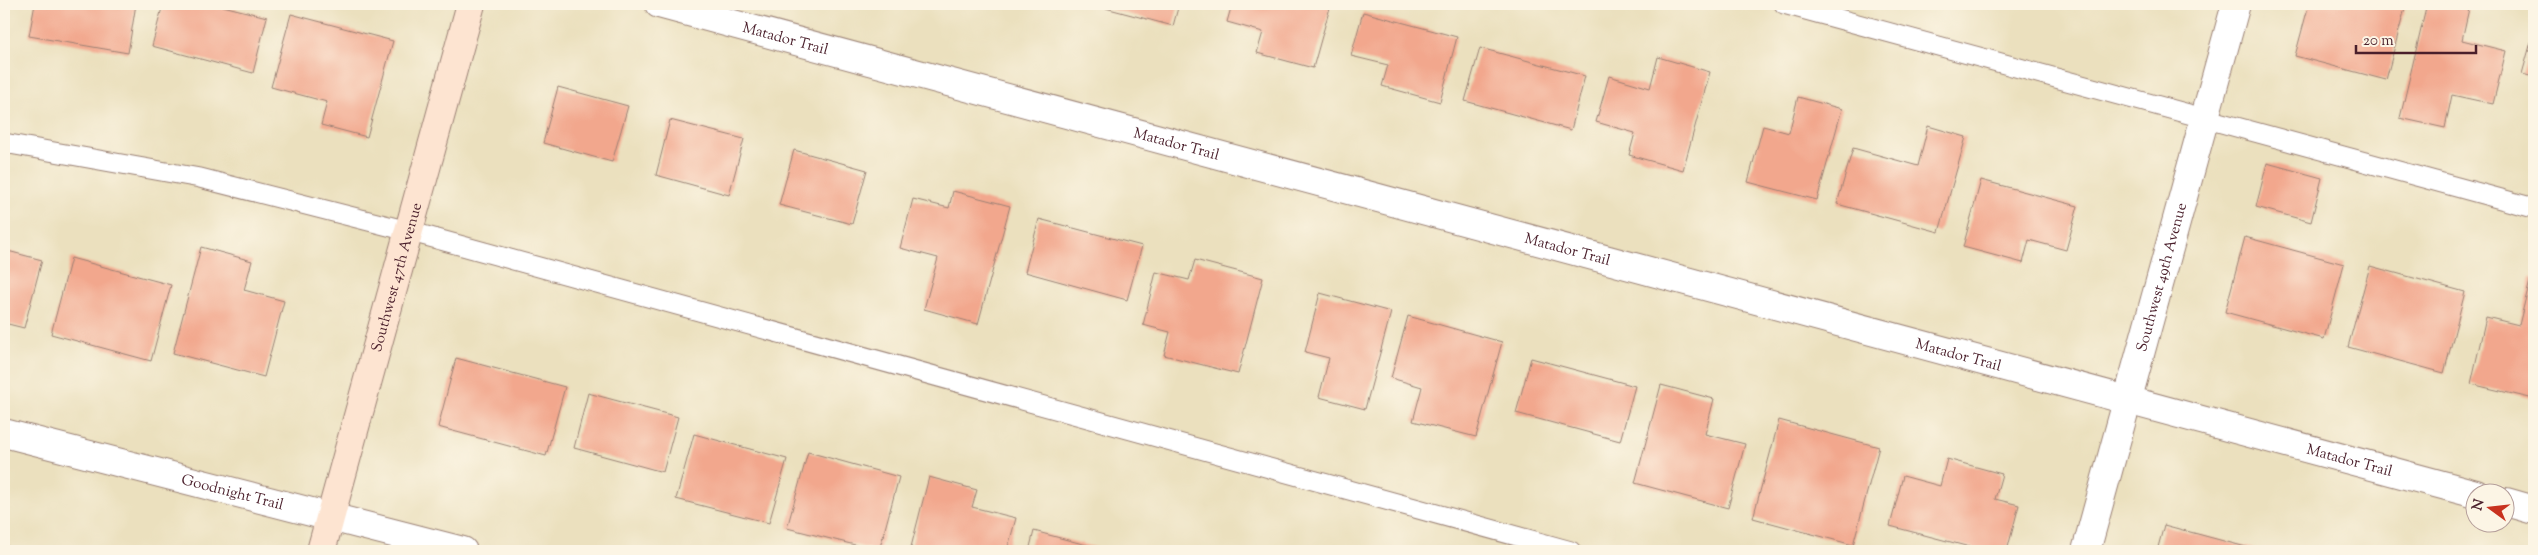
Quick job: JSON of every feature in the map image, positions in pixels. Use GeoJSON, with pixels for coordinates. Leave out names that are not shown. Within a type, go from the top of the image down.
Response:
{"type":"FeatureCollection","features":[{"type":"Feature","properties":{"kind":"street","name":"Southwest 47th Avenue"},"geometry":{"type":"LineString","coordinates":[[321,551],[471,4]]}},
{"type":"Feature","properties":{"kind":"street","name":"Matador Trail"},"geometry":{"type":"LineString","coordinates":[[659,4],[2466,491]]}},
{"type":"Feature","properties":{"kind":"street","name":"Southwest 49th Avenue"},"geometry":{"type":"LineString","coordinates":[[2086,551],[2236,4]]}},
{"type":"Feature","properties":{"kind":"street","name":"Goodnight Trail"},"geometry":{"type":"LineString","coordinates":[[4,432],[463,551]]}},
{"type":"Feature","properties":{"kind":"street"},"geometry":{"type":"LineString","coordinates":[[2516,505],[2534,510]]}},
{"type":"Feature","properties":{"kind":"lane"},"geometry":{"type":"LineString","coordinates":[[1784,4],[2534,208]]}},
{"type":"Feature","properties":{"kind":"lane"},"geometry":{"type":"LineString","coordinates":[[4,143],[200,178],[408,231],[1571,551]]}},
{"type":"Feature","properties":{"kind":"building"},"geometry":{"type":"Polygon","coordinates":[[[4,4],[10,4],[5,40],[4,40],[4,4]]]}},
{"type":"Feature","properties":{"kind":"building"},"geometry":{"type":"Polygon","coordinates":[[[35,4],[136,4],[128,53],[29,36],[35,4]]]}},
{"type":"Feature","properties":{"kind":"building"},"geometry":{"type":"Polygon","coordinates":[[[163,4],[215,4],[267,17],[253,73],[152,46],[163,4]]]}},
{"type":"Feature","properties":{"kind":"building"},"geometry":{"type":"Polygon","coordinates":[[[1098,4],[1179,4],[1173,26],[1098,6],[1098,4]]]}},
{"type":"Feature","properties":{"kind":"building"},"geometry":{"type":"Polygon","coordinates":[[[1232,4],[1331,4],[1313,68],[1257,53],[1263,32],[1227,22],[1232,4]]]}},
{"type":"Feature","properties":{"kind":"building"},"geometry":{"type":"Polygon","coordinates":[[[2309,4],[2406,4],[2386,80],[2295,56],[2309,4]]]}},
{"type":"Feature","properties":{"kind":"building"},"geometry":{"type":"Polygon","coordinates":[[[2427,4],[2470,4],[2462,40],[2506,51],[2493,104],[2452,95],[2445,128],[2400,118],[2427,4]]]}},
{"type":"Feature","properties":{"kind":"building"},"geometry":{"type":"Polygon","coordinates":[[[1363,12],[1457,37],[1440,102],[1382,86],[1388,65],[1351,56],[1363,12]]]}},
{"type":"Feature","properties":{"kind":"building"},"geometry":{"type":"Polygon","coordinates":[[[291,14],[393,41],[367,137],[321,125],[327,102],[271,87],[291,14]]]}},
{"type":"Feature","properties":{"kind":"building"},"geometry":{"type":"Polygon","coordinates":[[[2534,31],[2534,77],[2522,74],[2534,31]]]}},
{"type":"Feature","properties":{"kind":"building"},"geometry":{"type":"Polygon","coordinates":[[[1480,48],[1585,76],[1571,130],[1465,101],[1480,48]]]}},
{"type":"Feature","properties":{"kind":"building"},"geometry":{"type":"Polygon","coordinates":[[[1658,57],[1710,72],[1683,170],[1629,155],[1635,133],[1596,122],[1609,76],[1650,88],[1658,57]]]}},
{"type":"Feature","properties":{"kind":"building"},"geometry":{"type":"Polygon","coordinates":[[[558,87],[628,106],[612,162],[543,143],[558,87]]]}},
{"type":"Feature","properties":{"kind":"building"},"geometry":{"type":"Polygon","coordinates":[[[1798,97],[1842,109],[1817,200],[1748,182],[1763,126],[1789,133],[1798,97]]]}},
{"type":"Feature","properties":{"kind":"building"},"geometry":{"type":"Polygon","coordinates":[[[670,120],[744,139],[729,195],[656,175],[670,120]]]}},
{"type":"Feature","properties":{"kind":"building"},"geometry":{"type":"Polygon","coordinates":[[[1928,126],[1966,137],[1939,232],[1837,204],[1853,148],[1918,166],[1928,126]]]}},
{"type":"Feature","properties":{"kind":"building"},"geometry":{"type":"Polygon","coordinates":[[[794,150],[867,170],[852,224],[779,205],[794,150]]]}},
{"type":"Feature","properties":{"kind":"building"},"geometry":{"type":"Polygon","coordinates":[[[2267,163],[2322,178],[2311,222],[2256,207],[2267,163]]]}},
{"type":"Feature","properties":{"kind":"building"},"geometry":{"type":"Polygon","coordinates":[[[1981,180],[2078,206],[2066,250],[2029,240],[2023,263],[1963,247],[1981,180]]]}},
{"type":"Feature","properties":{"kind":"building"},"geometry":{"type":"Polygon","coordinates":[[[953,191],[1010,206],[978,324],[924,309],[938,258],[900,248],[913,199],[949,208],[953,191]]]}},
{"type":"Feature","properties":{"kind":"building"},"geometry":{"type":"Polygon","coordinates":[[[1039,219],[1142,246],[1127,300],[1025,272],[1039,219]]]}},
{"type":"Feature","properties":{"kind":"building"},"geometry":{"type":"Polygon","coordinates":[[[2245,237],[2344,264],[2324,339],[2225,312],[2245,237]]]}},
{"type":"Feature","properties":{"kind":"building"},"geometry":{"type":"Polygon","coordinates":[[[201,247],[252,261],[244,290],[284,301],[264,377],[173,353],[201,247]]]}},
{"type":"Feature","properties":{"kind":"building"},"geometry":{"type":"Polygon","coordinates":[[[4,250],[42,260],[24,328],[4,323],[4,250]]]}},
{"type":"Feature","properties":{"kind":"building"},"geometry":{"type":"Polygon","coordinates":[[[71,258],[171,285],[151,361],[51,334],[71,258]]]}},
{"type":"Feature","properties":{"kind":"building"},"geometry":{"type":"Polygon","coordinates":[[[1195,260],[1263,278],[1238,374],[1164,355],[1170,332],[1143,325],[1156,272],[1189,280],[1195,260]]]}},
{"type":"Feature","properties":{"kind":"building"},"geometry":{"type":"Polygon","coordinates":[[[2370,266],[2465,292],[2444,373],[2348,347],[2370,266]]]}},
{"type":"Feature","properties":{"kind":"building"},"geometry":{"type":"Polygon","coordinates":[[[2531,277],[2534,278],[2534,399],[2471,384],[2486,317],[2519,325],[2531,277]]]}},
{"type":"Feature","properties":{"kind":"building"},"geometry":{"type":"Polygon","coordinates":[[[1320,293],[1391,312],[1365,409],[1319,397],[1329,358],[1305,352],[1320,293]]]}},
{"type":"Feature","properties":{"kind":"building"},"geometry":{"type":"Polygon","coordinates":[[[1408,316],[1502,342],[1476,437],[1413,421],[1422,387],[1391,378],[1408,316]]]}},
{"type":"Feature","properties":{"kind":"building"},"geometry":{"type":"Polygon","coordinates":[[[456,358],[565,387],[546,456],[438,427],[456,358]]]}},
{"type":"Feature","properties":{"kind":"building"},"geometry":{"type":"Polygon","coordinates":[[[1531,358],[1635,386],[1620,441],[1516,413],[1531,358]]]}},
{"type":"Feature","properties":{"kind":"building"},"geometry":{"type":"Polygon","coordinates":[[[1661,385],[1714,399],[1705,434],[1745,444],[1728,508],[1635,483],[1661,385]]]}},
{"type":"Feature","properties":{"kind":"building"},"geometry":{"type":"Polygon","coordinates":[[[588,393],[678,417],[663,472],[574,448],[588,393]]]}},
{"type":"Feature","properties":{"kind":"building"},"geometry":{"type":"Polygon","coordinates":[[[1779,420],[1879,447],[1853,545],[1753,518],[1779,420]]]}},
{"type":"Feature","properties":{"kind":"building"},"geometry":{"type":"Polygon","coordinates":[[[694,434],[787,459],[769,523],[676,499],[694,434]]]}},
{"type":"Feature","properties":{"kind":"building"},"geometry":{"type":"Polygon","coordinates":[[[808,452],[899,477],[879,551],[787,528],[808,452]]]}},
{"type":"Feature","properties":{"kind":"building"},"geometry":{"type":"Polygon","coordinates":[[[1947,459],[2002,474],[1995,499],[2019,505],[2007,551],[1985,551],[1890,526],[1903,476],[1940,486],[1947,459]]]}},
{"type":"Feature","properties":{"kind":"building"},"geometry":{"type":"Polygon","coordinates":[[[929,477],[977,490],[972,507],[1016,518],[1007,551],[910,551],[929,477]]]}},
{"type":"Feature","properties":{"kind":"building"},"geometry":{"type":"Polygon","coordinates":[[[2164,525],[2261,551],[2157,551],[2164,525]]]}},
{"type":"Feature","properties":{"kind":"building"},"geometry":{"type":"Polygon","coordinates":[[[1034,531],[1109,551],[1029,551],[1034,531]]]}},
{"type":"Feature","properties":{"kind":"building"},"geometry":{"type":"Polygon","coordinates":[[[4,545],[24,551],[4,551],[4,545]]]}}]}
